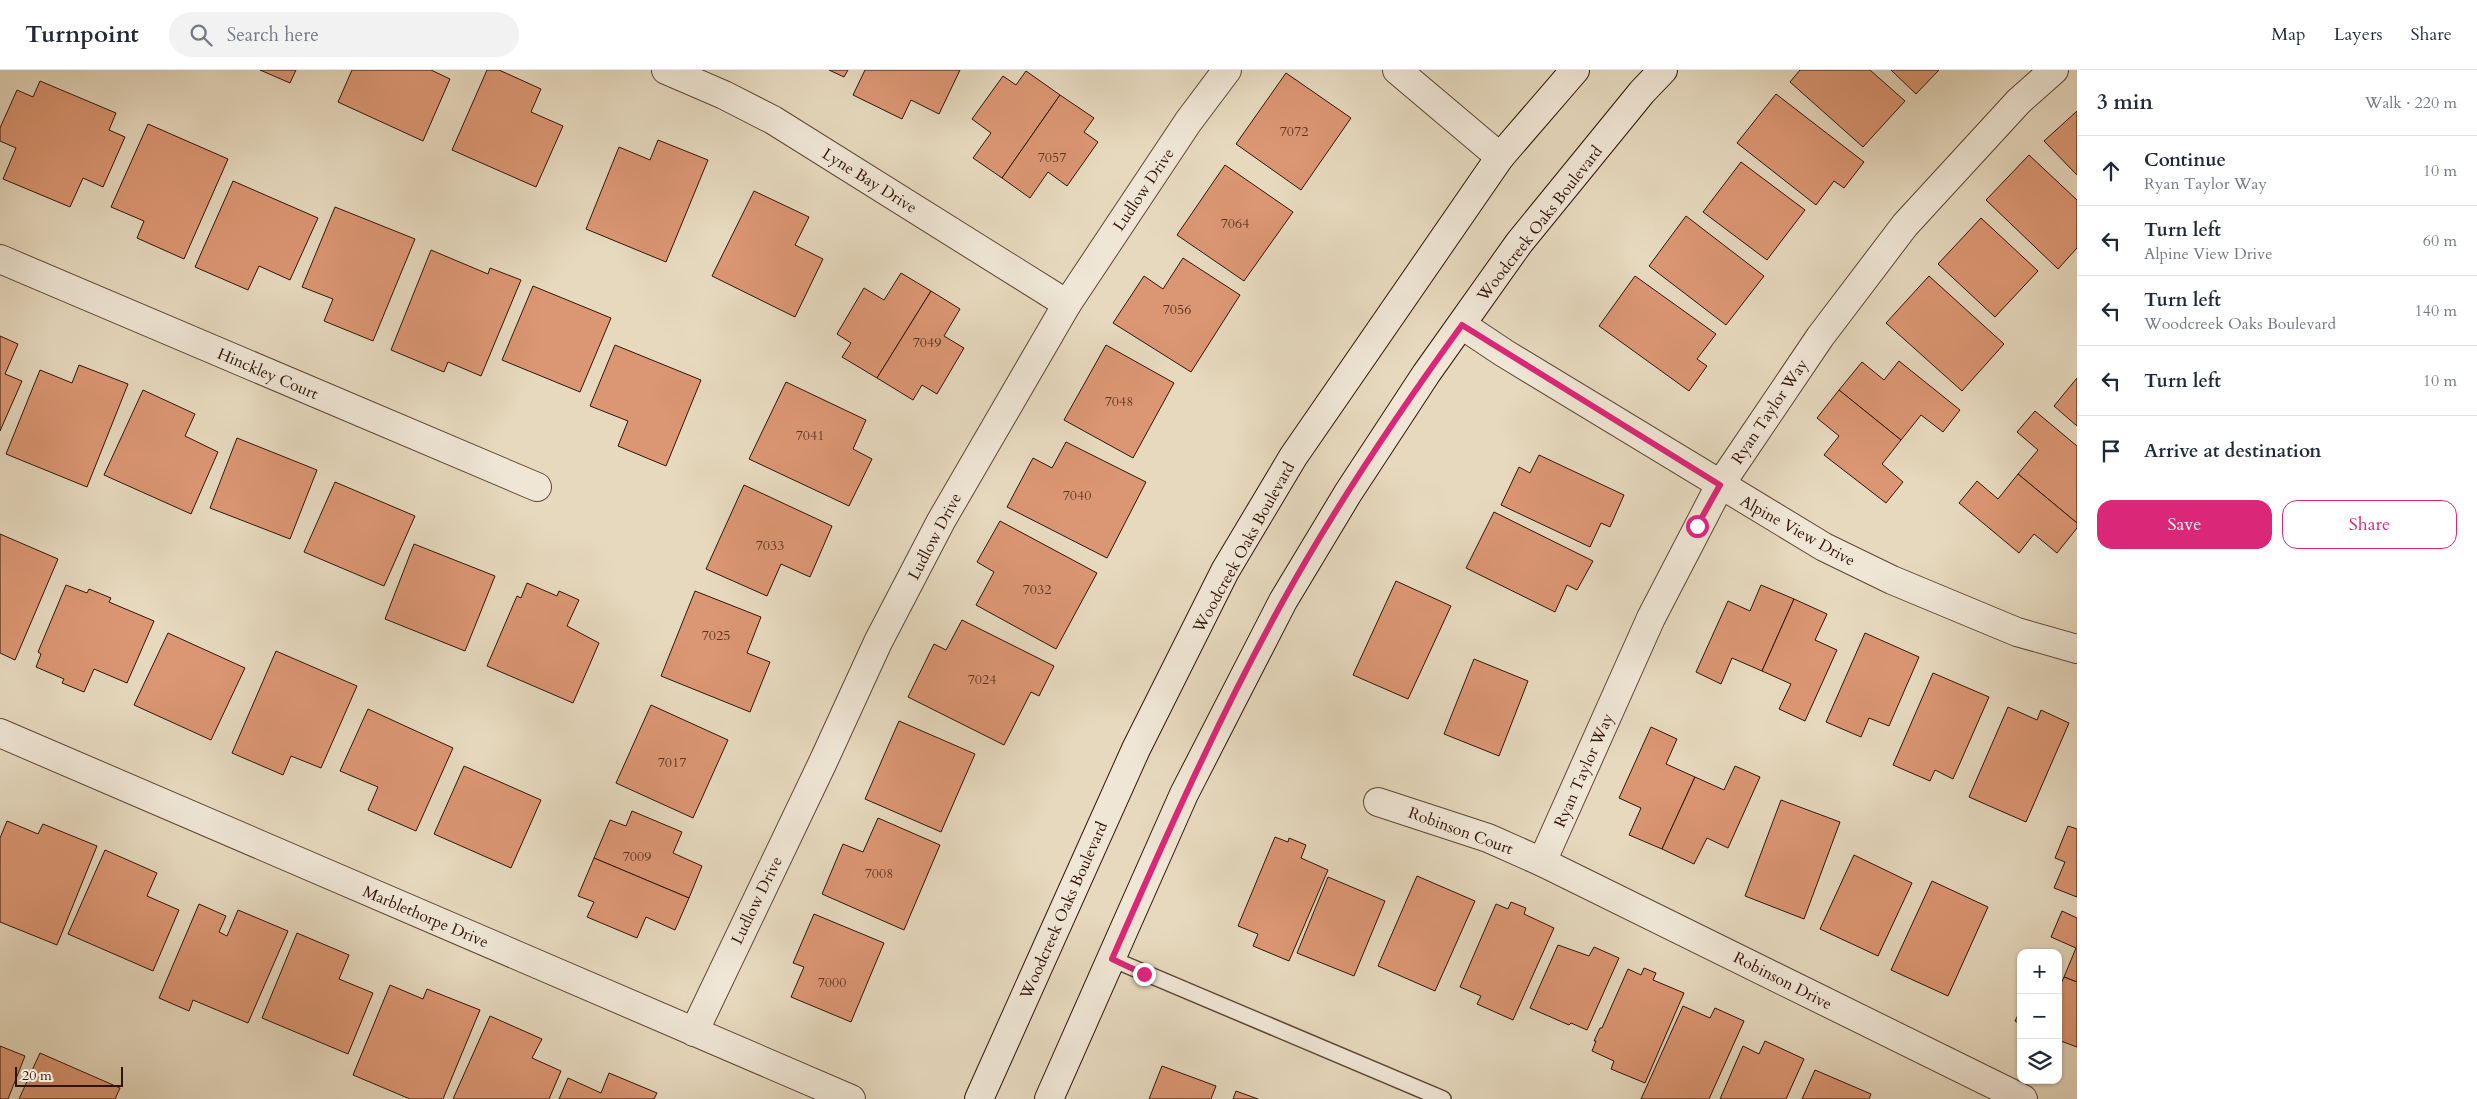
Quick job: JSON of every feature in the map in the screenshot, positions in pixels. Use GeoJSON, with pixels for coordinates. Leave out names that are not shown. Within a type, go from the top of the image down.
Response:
{"type":"FeatureCollection","features":[{"type":"Feature","properties":{"kind":"street","name":"Lyne Bay Drive"},"geometry":{"type":"LineString","coordinates":[[666,70],[724,95],[773,120],[1067,304]]}},
{"type":"Feature","properties":{"kind":"street","name":"Ludlow Drive"},"geometry":{"type":"LineString","coordinates":[[694,1032],[878,642],[940,521],[1067,304],[1188,122],[1227,70]]}},
{"type":"Feature","properties":{"kind":"street"},"geometry":{"type":"LineString","coordinates":[[1397,70],[1500,157]]}},
{"type":"Feature","properties":{"kind":"street","name":"Woodcreek Oaks Boulevard"},"geometry":{"type":"LineString","coordinates":[[979,1099],[1136,749],[1225,571],[1293,457],[1500,157],[1574,70]]}},
{"type":"Feature","properties":{"kind":"street","name":"Woodcreek Oaks Boulevard"},"geometry":{"type":"LineString","coordinates":[[1049,1099],[1184,794],[1283,601],[1348,493],[1426,374],[1519,243],[1636,99],[1663,70]]}},
{"type":"Feature","properties":{"kind":"street","name":"Ryan Taylor Way"},"geometry":{"type":"LineString","coordinates":[[1542,862],[1651,618],[1720,485],[1820,337],[1905,225],[2019,101],[2054,70]]}},
{"type":"Feature","properties":{"kind":"street","name":"Hinckley Court"},"geometry":{"type":"LineString","coordinates":[[0,259],[537,487]]}},
{"type":"Feature","properties":{"kind":"street","name":"Alpine View Drive"},"geometry":{"type":"LineString","coordinates":[[1462,325],[1720,485],[1824,547],[1892,580],[2017,632],[2077,649]]}},
{"type":"Feature","properties":{"kind":"street","name":"Marblethorpe Drive"},"geometry":{"type":"LineString","coordinates":[[0,733],[851,1099]]}},
{"type":"Feature","properties":{"kind":"street","name":"Robinson Court"},"geometry":{"type":"LineString","coordinates":[[1378,802],[1488,838],[1542,862]]}},
{"type":"Feature","properties":{"kind":"street","name":"Robinson Drive"},"geometry":{"type":"LineString","coordinates":[[1542,862],[2023,1099]]}},
{"type":"Feature","properties":{"kind":"lane"},"geometry":{"type":"LineString","coordinates":[[1112,959],[1443,1099]]}},
{"type":"Feature","properties":{"kind":"building"},"geometry":{"type":"Polygon","coordinates":[[[260,70],[296,70],[290,83],[260,70]]]}},
{"type":"Feature","properties":{"kind":"building"},"geometry":{"type":"Polygon","coordinates":[[[352,70],[431,70],[450,79],[423,141],[338,102],[352,70]]]}},
{"type":"Feature","properties":{"kind":"building"},"geometry":{"type":"Polygon","coordinates":[[[487,70],[499,70],[541,89],[531,112],[563,126],[536,187],[452,150],[487,70]]]}},
{"type":"Feature","properties":{"kind":"building"},"geometry":{"type":"Polygon","coordinates":[[[829,70],[848,70],[844,77],[829,70]]]}},
{"type":"Feature","properties":{"kind":"building"},"geometry":{"type":"Polygon","coordinates":[[[865,70],[960,70],[939,114],[911,100],[902,119],[853,95],[865,70]]]}},
{"type":"Feature","properties":{"kind":"building"},"geometry":{"type":"Polygon","coordinates":[[[1800,70],[1870,70],[1905,101],[1863,147],[1790,82],[1800,70]]]}},
{"type":"Feature","properties":{"kind":"building"},"geometry":{"type":"Polygon","coordinates":[[[1891,70],[1939,70],[1916,94],[1891,70]]]}},
{"type":"Feature","properties":{"kind":"building"},"geometry":{"type":"Polygon","coordinates":[[[1026,71],[1060,95],[1002,178],[973,158],[991,133],[972,119],[1003,76],[1016,85],[1026,71]]]}},
{"type":"Feature","properties":{"kind":"building"},"geometry":{"type":"Polygon","coordinates":[[[1286,73],[1351,118],[1301,190],[1236,144],[1286,73]]]}},
{"type":"Feature","properties":{"kind":"building"},"geometry":{"type":"Polygon","coordinates":[[[40,81],[116,113],[109,130],[125,137],[103,187],[83,178],[70,207],[3,179],[16,148],[0,141],[0,128],[17,90],[33,97],[40,81]]]}},
{"type":"Feature","properties":{"kind":"building"},"geometry":{"type":"Polygon","coordinates":[[[1776,94],[1864,162],[1844,188],[1834,181],[1816,205],[1737,143],[1776,94]]]}},
{"type":"Feature","properties":{"kind":"building"},"geometry":{"type":"Polygon","coordinates":[[[1060,95],[1094,118],[1084,132],[1098,142],[1067,186],[1048,172],[1030,198],[1002,178],[1060,95]]]}},
{"type":"Feature","properties":{"kind":"building"},"geometry":{"type":"Polygon","coordinates":[[[2077,111],[2077,175],[2044,141],[2077,111]]]}},
{"type":"Feature","properties":{"kind":"building"},"geometry":{"type":"Polygon","coordinates":[[[148,124],[228,159],[184,259],[137,238],[144,221],[111,207],[148,124]]]}},
{"type":"Feature","properties":{"kind":"building"},"geometry":{"type":"Polygon","coordinates":[[[658,140],[708,160],[666,262],[586,229],[619,147],[650,160],[658,140]]]}},
{"type":"Feature","properties":{"kind":"building"},"geometry":{"type":"Polygon","coordinates":[[[2029,155],[2077,200],[2077,248],[2058,269],[1986,200],[2029,155]]]}},
{"type":"Feature","properties":{"kind":"building"},"geometry":{"type":"Polygon","coordinates":[[[1741,162],[1805,210],[1767,260],[1703,212],[1741,162]]]}},
{"type":"Feature","properties":{"kind":"building"},"geometry":{"type":"Polygon","coordinates":[[[1225,165],[1293,212],[1244,281],[1177,235],[1225,165]]]}},
{"type":"Feature","properties":{"kind":"building"},"geometry":{"type":"Polygon","coordinates":[[[233,181],[318,218],[290,280],[259,266],[248,290],[195,267],[233,181]]]}},
{"type":"Feature","properties":{"kind":"building"},"geometry":{"type":"Polygon","coordinates":[[[754,191],[809,217],[795,245],[823,259],[795,317],[712,276],[754,191]]]}},
{"type":"Feature","properties":{"kind":"building"},"geometry":{"type":"Polygon","coordinates":[[[335,207],[415,239],[373,341],[324,321],[333,299],[302,287],[335,207]]]}},
{"type":"Feature","properties":{"kind":"building"},"geometry":{"type":"Polygon","coordinates":[[[1686,216],[1764,276],[1726,325],[1649,266],[1686,216]]]}},
{"type":"Feature","properties":{"kind":"building"},"geometry":{"type":"Polygon","coordinates":[[[1981,218],[2038,271],[1995,317],[1938,264],[1981,218]]]}},
{"type":"Feature","properties":{"kind":"building"},"geometry":{"type":"Polygon","coordinates":[[[431,250],[488,274],[490,268],[521,280],[481,376],[448,362],[444,372],[391,350],[431,250]]]}},
{"type":"Feature","properties":{"kind":"building"},"geometry":{"type":"Polygon","coordinates":[[[1183,258],[1240,295],[1191,372],[1113,323],[1144,276],[1163,289],[1183,258]]]}},
{"type":"Feature","properties":{"kind":"building"},"geometry":{"type":"Polygon","coordinates":[[[901,273],[931,291],[877,378],[842,357],[851,343],[837,334],[864,288],[884,300],[901,273]]]}},
{"type":"Feature","properties":{"kind":"building"},"geometry":{"type":"Polygon","coordinates":[[[1635,276],[1716,334],[1697,359],[1707,366],[1689,391],[1599,326],[1635,276]]]}},
{"type":"Feature","properties":{"kind":"building"},"geometry":{"type":"Polygon","coordinates":[[[1929,276],[2004,344],[1962,391],[1886,323],[1929,276]]]}},
{"type":"Feature","properties":{"kind":"building"},"geometry":{"type":"Polygon","coordinates":[[[533,286],[611,318],[580,392],[502,360],[533,286]]]}},
{"type":"Feature","properties":{"kind":"building"},"geometry":{"type":"Polygon","coordinates":[[[931,291],[960,309],[944,336],[964,348],[937,394],[922,385],[913,400],[877,378],[931,291]]]}},
{"type":"Feature","properties":{"kind":"building"},"geometry":{"type":"Polygon","coordinates":[[[0,336],[18,344],[5,374],[22,381],[0,431],[0,336]]]}},
{"type":"Feature","properties":{"kind":"building"},"geometry":{"type":"Polygon","coordinates":[[[615,345],[701,380],[666,466],[618,446],[628,421],[590,406],[615,345]]]}},
{"type":"Feature","properties":{"kind":"building"},"geometry":{"type":"Polygon","coordinates":[[[1106,345],[1174,383],[1133,458],[1064,420],[1106,345]]]}},
{"type":"Feature","properties":{"kind":"building"},"geometry":{"type":"Polygon","coordinates":[[[1899,361],[1960,410],[1943,432],[1921,415],[1901,440],[1839,390],[1862,362],[1884,380],[1899,361]]]}},
{"type":"Feature","properties":{"kind":"building"},"geometry":{"type":"Polygon","coordinates":[[[79,365],[128,384],[87,487],[6,454],[40,370],[72,383],[79,365]]]}},
{"type":"Feature","properties":{"kind":"building"},"geometry":{"type":"Polygon","coordinates":[[[2077,378],[2077,426],[2054,406],[2077,378]]]}},
{"type":"Feature","properties":{"kind":"building"},"geometry":{"type":"Polygon","coordinates":[[[786,382],[866,420],[853,449],[872,459],[849,506],[749,459],[786,382]]]}},
{"type":"Feature","properties":{"kind":"building"},"geometry":{"type":"Polygon","coordinates":[[[143,390],[195,414],[185,436],[218,452],[191,514],[104,475],[143,390]]]}},
{"type":"Feature","properties":{"kind":"building"},"geometry":{"type":"Polygon","coordinates":[[[1839,390],[1901,440],[1882,464],[1903,482],[1886,503],[1824,455],[1839,436],[1817,418],[1839,390]]]}},
{"type":"Feature","properties":{"kind":"building"},"geometry":{"type":"Polygon","coordinates":[[[2035,411],[2077,446],[2077,523],[2018,474],[2038,450],[2017,432],[2035,411]]]}},
{"type":"Feature","properties":{"kind":"building"},"geometry":{"type":"Polygon","coordinates":[[[237,438],[317,470],[290,539],[210,508],[237,438]]]}},
{"type":"Feature","properties":{"kind":"building"},"geometry":{"type":"Polygon","coordinates":[[[1066,442],[1146,482],[1107,558],[1007,507],[1033,458],[1052,468],[1066,442]]]}},
{"type":"Feature","properties":{"kind":"building"},"geometry":{"type":"Polygon","coordinates":[[[1539,455],[1624,495],[1610,527],[1601,523],[1590,547],[1501,505],[1519,467],[1530,473],[1539,455]]]}},
{"type":"Feature","properties":{"kind":"building"},"geometry":{"type":"Polygon","coordinates":[[[2018,474],[2077,523],[2077,528],[2057,553],[2034,534],[2019,553],[1959,503],[1977,481],[1998,499],[2018,474]]]}},
{"type":"Feature","properties":{"kind":"building"},"geometry":{"type":"Polygon","coordinates":[[[335,482],[415,516],[384,586],[304,552],[335,482]]]}},
{"type":"Feature","properties":{"kind":"building"},"geometry":{"type":"Polygon","coordinates":[[[744,485],[832,526],[810,577],[781,564],[767,596],[706,569],[744,485]]]}},
{"type":"Feature","properties":{"kind":"building"},"geometry":{"type":"Polygon","coordinates":[[[1494,512],[1593,561],[1577,590],[1567,585],[1555,612],[1466,568],[1494,512]]]}},
{"type":"Feature","properties":{"kind":"building"},"geometry":{"type":"Polygon","coordinates":[[[1000,521],[1097,573],[1056,649],[976,605],[994,572],[977,562],[1000,521]]]}},
{"type":"Feature","properties":{"kind":"building"},"geometry":{"type":"Polygon","coordinates":[[[0,534],[58,559],[15,660],[0,653],[0,534]]]}},
{"type":"Feature","properties":{"kind":"building"},"geometry":{"type":"Polygon","coordinates":[[[414,544],[495,576],[465,651],[385,619],[414,544]]]}},
{"type":"Feature","properties":{"kind":"building"},"geometry":{"type":"Polygon","coordinates":[[[1396,581],[1451,606],[1408,699],[1353,675],[1396,581]]]}},
{"type":"Feature","properties":{"kind":"building"},"geometry":{"type":"Polygon","coordinates":[[[527,583],[557,596],[559,591],[579,600],[567,626],[599,643],[573,703],[487,666],[517,596],[521,598],[527,583]]]}},
{"type":"Feature","properties":{"kind":"building"},"geometry":{"type":"Polygon","coordinates":[[[66,585],[87,593],[89,589],[111,598],[109,602],[154,621],[127,683],[94,669],[84,692],[62,683],[64,679],[36,667],[41,654],[38,652],[66,585]]]}},
{"type":"Feature","properties":{"kind":"building"},"geometry":{"type":"Polygon","coordinates":[[[1761,585],[1794,599],[1762,671],[1732,658],[1721,684],[1696,672],[1728,601],[1750,611],[1761,585]]]}},
{"type":"Feature","properties":{"kind":"building"},"geometry":{"type":"Polygon","coordinates":[[[695,591],[761,617],[747,653],[770,662],[750,712],[661,676],[695,591]]]}},
{"type":"Feature","properties":{"kind":"building"},"geometry":{"type":"Polygon","coordinates":[[[1794,599],[1827,614],[1815,640],[1837,650],[1805,721],[1779,709],[1791,684],[1762,671],[1794,599]]]}},
{"type":"Feature","properties":{"kind":"building"},"geometry":{"type":"Polygon","coordinates":[[[962,620],[1054,666],[1039,696],[1031,692],[1004,745],[908,697],[934,644],[946,650],[962,620]]]}},
{"type":"Feature","properties":{"kind":"building"},"geometry":{"type":"Polygon","coordinates":[[[168,633],[245,668],[211,740],[134,705],[168,633]]]}},
{"type":"Feature","properties":{"kind":"building"},"geometry":{"type":"Polygon","coordinates":[[[1865,633],[1919,657],[1889,726],[1869,718],[1861,737],[1826,722],[1865,633]]]}},
{"type":"Feature","properties":{"kind":"building"},"geometry":{"type":"Polygon","coordinates":[[[276,651],[357,686],[321,768],[291,756],[283,775],[232,753],[276,651]]]}},
{"type":"Feature","properties":{"kind":"building"},"geometry":{"type":"Polygon","coordinates":[[[1474,659],[1528,681],[1499,756],[1444,734],[1474,659]]]}},
{"type":"Feature","properties":{"kind":"building"},"geometry":{"type":"Polygon","coordinates":[[[1933,673],[1989,697],[1953,779],[1935,770],[1930,781],[1893,765],[1933,673]]]}},
{"type":"Feature","properties":{"kind":"building"},"geometry":{"type":"Polygon","coordinates":[[[651,705],[728,740],[693,818],[616,783],[651,705]]]}},
{"type":"Feature","properties":{"kind":"building"},"geometry":{"type":"Polygon","coordinates":[[[2008,707],[2037,720],[2041,710],[2069,723],[2026,822],[1969,797],[2008,707]]]}},
{"type":"Feature","properties":{"kind":"building"},"geometry":{"type":"Polygon","coordinates":[[[368,709],[453,748],[416,831],[368,810],[378,787],[340,771],[368,709]]]}},
{"type":"Feature","properties":{"kind":"building"},"geometry":{"type":"Polygon","coordinates":[[[899,721],[975,754],[941,832],[865,799],[899,721]]]}},
{"type":"Feature","properties":{"kind":"building"},"geometry":{"type":"Polygon","coordinates":[[[1651,727],[1677,739],[1666,764],[1695,777],[1662,849],[1629,835],[1641,808],[1619,798],[1651,727]]]}},
{"type":"Feature","properties":{"kind":"building"},"geometry":{"type":"Polygon","coordinates":[[[464,766],[541,800],[511,868],[434,834],[464,766]]]}},
{"type":"Feature","properties":{"kind":"building"},"geometry":{"type":"Polygon","coordinates":[[[1735,766],[1760,777],[1728,848],[1707,838],[1694,864],[1662,849],[1695,777],[1724,790],[1735,766]]]}},
{"type":"Feature","properties":{"kind":"building"},"geometry":{"type":"Polygon","coordinates":[[[1781,800],[1840,822],[1804,919],[1745,896],[1781,800]]]}},
{"type":"Feature","properties":{"kind":"building"},"geometry":{"type":"Polygon","coordinates":[[[632,811],[682,832],[673,853],[702,866],[689,898],[594,858],[610,820],[626,826],[632,811]]]}},
{"type":"Feature","properties":{"kind":"building"},"geometry":{"type":"Polygon","coordinates":[[[878,818],[940,845],[904,930],[822,894],[843,844],[863,852],[878,818]]]}},
{"type":"Feature","properties":{"kind":"building"},"geometry":{"type":"Polygon","coordinates":[[[7,821],[38,834],[43,824],[97,846],[57,945],[0,922],[0,838],[7,821]]]}},
{"type":"Feature","properties":{"kind":"building"},"geometry":{"type":"Polygon","coordinates":[[[2068,826],[2077,829],[2077,897],[2054,888],[2065,862],[2055,858],[2068,826]]]}},
{"type":"Feature","properties":{"kind":"building"},"geometry":{"type":"Polygon","coordinates":[[[1275,837],[1288,842],[1289,838],[1306,845],[1301,858],[1328,870],[1289,961],[1253,946],[1258,934],[1238,926],[1275,837]]]}},
{"type":"Feature","properties":{"kind":"building"},"geometry":{"type":"Polygon","coordinates":[[[105,850],[157,873],[147,896],[179,910],[153,971],[68,934],[105,850]]]}},
{"type":"Feature","properties":{"kind":"building"},"geometry":{"type":"Polygon","coordinates":[[[1854,855],[1912,883],[1878,956],[1820,929],[1854,855]]]}},
{"type":"Feature","properties":{"kind":"building"},"geometry":{"type":"Polygon","coordinates":[[[594,858],[689,898],[675,930],[646,917],[637,938],[587,917],[594,902],[578,896],[594,858]]]}},
{"type":"Feature","properties":{"kind":"building"},"geometry":{"type":"Polygon","coordinates":[[[1417,876],[1475,901],[1435,991],[1378,966],[1417,876]]]}},
{"type":"Feature","properties":{"kind":"building"},"geometry":{"type":"Polygon","coordinates":[[[1328,877],[1385,901],[1354,976],[1297,953],[1328,877]]]}},
{"type":"Feature","properties":{"kind":"building"},"geometry":{"type":"Polygon","coordinates":[[[1932,881],[1988,907],[1948,996],[1891,970],[1932,881]]]}},
{"type":"Feature","properties":{"kind":"building"},"geometry":{"type":"Polygon","coordinates":[[[1511,902],[1526,908],[1524,914],[1554,928],[1513,1020],[1477,1004],[1481,996],[1460,987],[1496,904],[1508,909],[1511,902]]]}},
{"type":"Feature","properties":{"kind":"building"},"geometry":{"type":"Polygon","coordinates":[[[199,904],[226,916],[219,932],[227,936],[238,910],[288,931],[248,1023],[193,1000],[189,1011],[159,998],[199,904]]]}},
{"type":"Feature","properties":{"kind":"building"},"geometry":{"type":"Polygon","coordinates":[[[2062,911],[2077,918],[2077,982],[2064,977],[2076,948],[2051,937],[2062,911]]]}},
{"type":"Feature","properties":{"kind":"building"},"geometry":{"type":"Polygon","coordinates":[[[814,914],[884,943],[851,1022],[791,997],[804,967],[793,963],[814,914]]]}},
{"type":"Feature","properties":{"kind":"building"},"geometry":{"type":"Polygon","coordinates":[[[297,933],[349,955],[339,979],[373,993],[348,1054],[262,1018],[297,933]]]}},
{"type":"Feature","properties":{"kind":"building"},"geometry":{"type":"Polygon","coordinates":[[[1558,945],[1589,956],[1594,947],[1619,958],[1587,1030],[1571,1023],[1569,1025],[1530,1008],[1558,945]]]}},
{"type":"Feature","properties":{"kind":"building"},"geometry":{"type":"Polygon","coordinates":[[[1644,968],[1656,973],[1653,980],[1684,993],[1645,1083],[1611,1069],[1614,1061],[1592,1051],[1596,1041],[1594,1041],[1600,1028],[1602,1028],[1628,969],[1641,975],[1644,968]]]}},
{"type":"Feature","properties":{"kind":"building"},"geometry":{"type":"Polygon","coordinates":[[[2064,977],[2077,982],[2077,1047],[2062,1041],[2062,981],[2064,977]]]}},
{"type":"Feature","properties":{"kind":"building"},"geometry":{"type":"Polygon","coordinates":[[[390,985],[423,999],[427,989],[480,1010],[443,1099],[410,1099],[353,1075],[390,985]]]}},
{"type":"Feature","properties":{"kind":"building"},"geometry":{"type":"Polygon","coordinates":[[[1683,1006],[1710,1018],[1715,1008],[1744,1021],[1709,1099],[1641,1099],[1683,1006]]]}},
{"type":"Feature","properties":{"kind":"building"},"geometry":{"type":"Polygon","coordinates":[[[490,1016],[542,1039],[532,1058],[561,1071],[549,1099],[453,1099],[490,1016]]]}},
{"type":"Feature","properties":{"kind":"building"},"geometry":{"type":"Polygon","coordinates":[[[1765,1041],[1804,1059],[1786,1099],[1720,1099],[1743,1046],[1759,1054],[1765,1041]]]}},
{"type":"Feature","properties":{"kind":"building"},"geometry":{"type":"Polygon","coordinates":[[[0,1046],[25,1056],[8,1099],[0,1099],[0,1046]]]}},
{"type":"Feature","properties":{"kind":"building"},"geometry":{"type":"Polygon","coordinates":[[[40,1053],[120,1088],[115,1099],[19,1099],[40,1053]]]}},
{"type":"Feature","properties":{"kind":"building"},"geometry":{"type":"Polygon","coordinates":[[[1162,1066],[1216,1086],[1211,1099],[1149,1099],[1162,1066]]]}},
{"type":"Feature","properties":{"kind":"building"},"geometry":{"type":"Polygon","coordinates":[[[1815,1070],[1871,1094],[1869,1099],[1802,1099],[1815,1070]]]}},
{"type":"Feature","properties":{"kind":"building"},"geometry":{"type":"Polygon","coordinates":[[[609,1073],[657,1093],[654,1099],[559,1099],[568,1078],[601,1093],[609,1073]]]}},
{"type":"Feature","properties":{"kind":"building"},"geometry":{"type":"Polygon","coordinates":[[[1236,1091],[1258,1099],[1233,1099],[1236,1091]]]}},
{"type":"Feature","properties":{"kind":"route"},"geometry":{"type":"LineString","coordinates":[[1144,974],[1112,959],[1184,794],[1283,601],[1348,493],[1426,374],[1462,325],[1504,353],[1720,485],[1697,526]]}}]}
